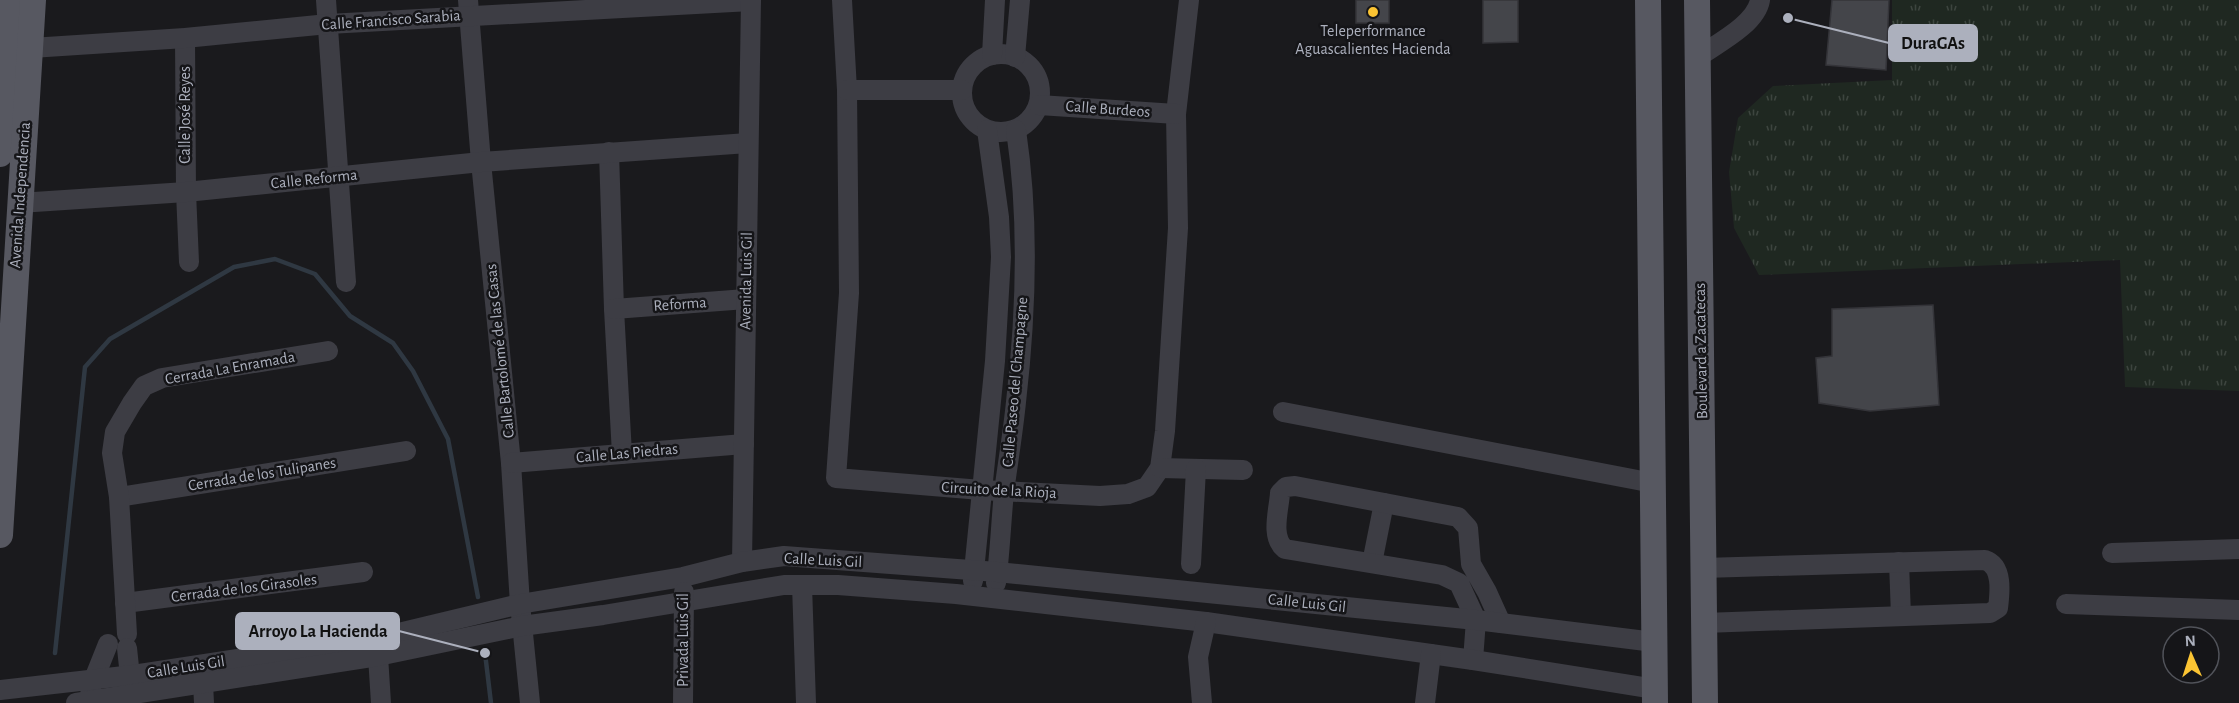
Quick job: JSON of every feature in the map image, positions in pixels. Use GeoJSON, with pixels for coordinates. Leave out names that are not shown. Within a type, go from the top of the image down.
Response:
{"type":"FeatureCollection","features":[{"type":"Feature","properties":{"kind":"main road","name":"Avenida Independencia"},"geometry":{"type":"LineString","coordinates":[[0,154],[10,0]]}},
{"type":"Feature","properties":{"kind":"main road","name":"Avenida Independencia"},"geometry":{"type":"LineString","coordinates":[[0,535],[33,0]]}},
{"type":"Feature","properties":{"kind":"main road"},"geometry":{"type":"LineString","coordinates":[[1648,0],[1655,696]]}},
{"type":"Feature","properties":{"kind":"main road","name":"Boulevard a Zacatecas"},"geometry":{"type":"LineString","coordinates":[[1697,0],[1705,703]]}},
{"type":"Feature","properties":{"kind":"street"},"geometry":{"type":"LineString","coordinates":[[326,0],[346,282]]}},
{"type":"Feature","properties":{"kind":"street","name":"Calle Francisco Sarabia"},"geometry":{"type":"LineString","coordinates":[[31,48],[184,38],[469,8],[751,0]]}},
{"type":"Feature","properties":{"kind":"street","name":"Avenida Luis Gil"},"geometry":{"type":"LineString","coordinates":[[742,562],[751,0]]}},
{"type":"Feature","properties":{"kind":"street","name":"Circuito de la Rioja"},"geometry":{"type":"LineString","coordinates":[[842,0],[847,90],[849,293],[836,478],[981,490],[1100,496],[1128,494],[1147,487],[1160,468]]}},
{"type":"Feature","properties":{"kind":"street"},"geometry":{"type":"LineString","coordinates":[[992,56],[995,0]]}},
{"type":"Feature","properties":{"kind":"street"},"geometry":{"type":"LineString","coordinates":[[1015,57],[1020,0]]}},
{"type":"Feature","properties":{"kind":"street"},"geometry":{"type":"LineString","coordinates":[[1189,0],[1176,114],[1178,228],[1165,431],[1160,468],[1242,470]]}},
{"type":"Feature","properties":{"kind":"street"},"geometry":{"type":"LineString","coordinates":[[1698,57],[1751,20],[1760,0]]}},
{"type":"Feature","properties":{"kind":"street","name":"Calle Bartolomé de las Casas"},"geometry":{"type":"LineString","coordinates":[[469,8],[481,162],[511,463],[520,604],[530,703]]}},
{"type":"Feature","properties":{"kind":"street","name":"Calle José Reyes"},"geometry":{"type":"LineString","coordinates":[[184,38],[189,262]]}},
{"type":"Feature","properties":{"kind":"street"},"geometry":{"type":"LineString","coordinates":[[1004,54],[1015,57],[1034,71],[1039,81],[1041,93],[1039,105],[1026,124],[1016,130],[1006,132],[987,130],[968,114],[963,103],[962,90],[965,78],[980,60],[1004,54]]}},
{"type":"Feature","properties":{"kind":"street"},"geometry":{"type":"LineString","coordinates":[[847,90],[962,90]]}},
{"type":"Feature","properties":{"kind":"street","name":"Calle Burdeos"},"geometry":{"type":"LineString","coordinates":[[1039,105],[1176,114]]}},
{"type":"Feature","properties":{"kind":"street","name":"Calle Paseo del Champagne"},"geometry":{"type":"LineString","coordinates":[[971,595],[995,361],[1001,257],[999,217],[987,130]]}},
{"type":"Feature","properties":{"kind":"street","name":"Calle Paseo del Champagne"},"geometry":{"type":"LineString","coordinates":[[994,597],[1023,322],[1023,207],[1016,130]]}},
{"type":"Feature","properties":{"kind":"street","name":"Calle Reforma"},"geometry":{"type":"LineString","coordinates":[[19,203],[186,192],[481,162],[748,143]]}},
{"type":"Feature","properties":{"kind":"street"},"geometry":{"type":"LineString","coordinates":[[609,152],[622,454]]}},
{"type":"Feature","properties":{"kind":"street","name":"Reforma"},"geometry":{"type":"LineString","coordinates":[[614,309],[746,299]]}},
{"type":"Feature","properties":{"kind":"street","name":"Cerrada La Enramada"},"geometry":{"type":"LineString","coordinates":[[81,702],[92,680],[119,640],[125,603],[119,497],[112,453],[115,432],[121,419],[144,386],[162,378],[328,351]]}},
{"type":"Feature","properties":{"kind":"street"},"geometry":{"type":"LineString","coordinates":[[1283,412],[1653,483]]}},
{"type":"Feature","properties":{"kind":"street","name":"Calle Las Piedras"},"geometry":{"type":"LineString","coordinates":[[511,463],[744,444]]}},
{"type":"Feature","properties":{"kind":"street","name":"Cerrada de los Tulipanes"},"geometry":{"type":"LineString","coordinates":[[119,497],[406,451]]}},
{"type":"Feature","properties":{"kind":"street"},"geometry":{"type":"LineString","coordinates":[[1191,564],[1196,469]]}},
{"type":"Feature","properties":{"kind":"street"},"geometry":{"type":"LineString","coordinates":[[1473,660],[1476,620],[1459,583],[1442,575],[1285,549],[1278,544],[1276,537],[1280,493],[1286,487],[1295,486],[1458,517],[1468,528],[1471,564],[1501,623]]}},
{"type":"Feature","properties":{"kind":"street"},"geometry":{"type":"LineString","coordinates":[[1372,563],[1384,503]]}},
{"type":"Feature","properties":{"kind":"street"},"geometry":{"type":"LineString","coordinates":[[2112,554],[2239,549]]}},
{"type":"Feature","properties":{"kind":"street","name":"Calle Luis Gil"},"geometry":{"type":"LineString","coordinates":[[0,690],[133,675],[382,637],[520,604],[683,577],[742,562],[784,556],[997,572],[1476,620],[1654,642]]}},
{"type":"Feature","properties":{"kind":"street"},"geometry":{"type":"LineString","coordinates":[[1703,568],[1985,560],[1997,567],[1999,596],[1998,608],[1990,613],[1704,623]]}},
{"type":"Feature","properties":{"kind":"street"},"geometry":{"type":"LineString","coordinates":[[1899,562],[1900,616]]}},
{"type":"Feature","properties":{"kind":"street","name":"Cerrada de los Girasoles"},"geometry":{"type":"LineString","coordinates":[[125,603],[363,572]]}},
{"type":"Feature","properties":{"kind":"street","name":"Privada Luis Gil"},"geometry":{"type":"LineString","coordinates":[[683,577],[683,703]]}},
{"type":"Feature","properties":{"kind":"street","name":"Calle Luis Gil"},"geometry":{"type":"LineString","coordinates":[[81,702],[145,692],[203,693],[522,626],[784,585],[838,585],[994,597],[1206,622],[1473,660],[1655,696]]}},
{"type":"Feature","properties":{"kind":"street"},"geometry":{"type":"LineString","coordinates":[[802,585],[806,703]]}},
{"type":"Feature","properties":{"kind":"street"},"geometry":{"type":"LineString","coordinates":[[2066,604],[2239,610]]}},
{"type":"Feature","properties":{"kind":"street"},"geometry":{"type":"LineString","coordinates":[[1202,703],[1198,657],[1206,622]]}},
{"type":"Feature","properties":{"kind":"street"},"geometry":{"type":"LineString","coordinates":[[119,640],[129,667],[145,692]]}},
{"type":"Feature","properties":{"kind":"street"},"geometry":{"type":"LineString","coordinates":[[1425,703],[1431,654]]}},
{"type":"Feature","properties":{"kind":"street"},"geometry":{"type":"LineString","coordinates":[[378,656],[381,703]]}},
{"type":"Feature","properties":{"kind":"green space"},"geometry":{"type":"Polygon","coordinates":[[[1892,0],[2239,0],[2239,391],[2125,387],[2120,260],[1759,275],[1734,228],[1729,172],[1738,118],[1773,86],[1892,80],[1892,0]]]}},
{"type":"Feature","properties":{"kind":"building","name":"Teleperformance Aguascalientes Hacienda"},"geometry":{"type":"Polygon","coordinates":[[[1356,0],[1389,0],[1389,23],[1356,23],[1356,0]]]}},
{"type":"Feature","properties":{"kind":"building"},"geometry":{"type":"Polygon","coordinates":[[[1483,0],[1518,0],[1518,42],[1483,43],[1483,0]]]}},
{"type":"Feature","properties":{"kind":"building"},"geometry":{"type":"Polygon","coordinates":[[[1832,0],[1889,0],[1886,70],[1826,65],[1832,0]]]}},
{"type":"Feature","properties":{"kind":"building"},"geometry":{"type":"Polygon","coordinates":[[[1933,305],[1939,405],[1870,411],[1819,403],[1816,358],[1832,356],[1832,309],[1933,305]]]}},
{"type":"Feature","properties":{"kind":"waterway"},"geometry":{"type":"LineString","coordinates":[[55,653],[85,367],[110,339],[234,267],[275,259],[315,274],[350,316],[393,343],[413,371],[448,439],[478,597]]}},
{"type":"Feature","properties":{"kind":"waterway"},"geometry":{"type":"LineString","coordinates":[[485,653],[491,703]]}},
{"type":"Feature","properties":{"kind":"place","name":"Teleperformance Aguascalientes Hacienda"},"geometry":{"type":"Point","coordinates":[1373,12]}},
{"type":"Feature","properties":{"kind":"place","name":"DuraGAs"},"geometry":{"type":"Point","coordinates":[1788,18]}},
{"type":"Feature","properties":{"kind":"place","name":"Arroyo La Hacienda"},"geometry":{"type":"Point","coordinates":[485,653]}}]}
